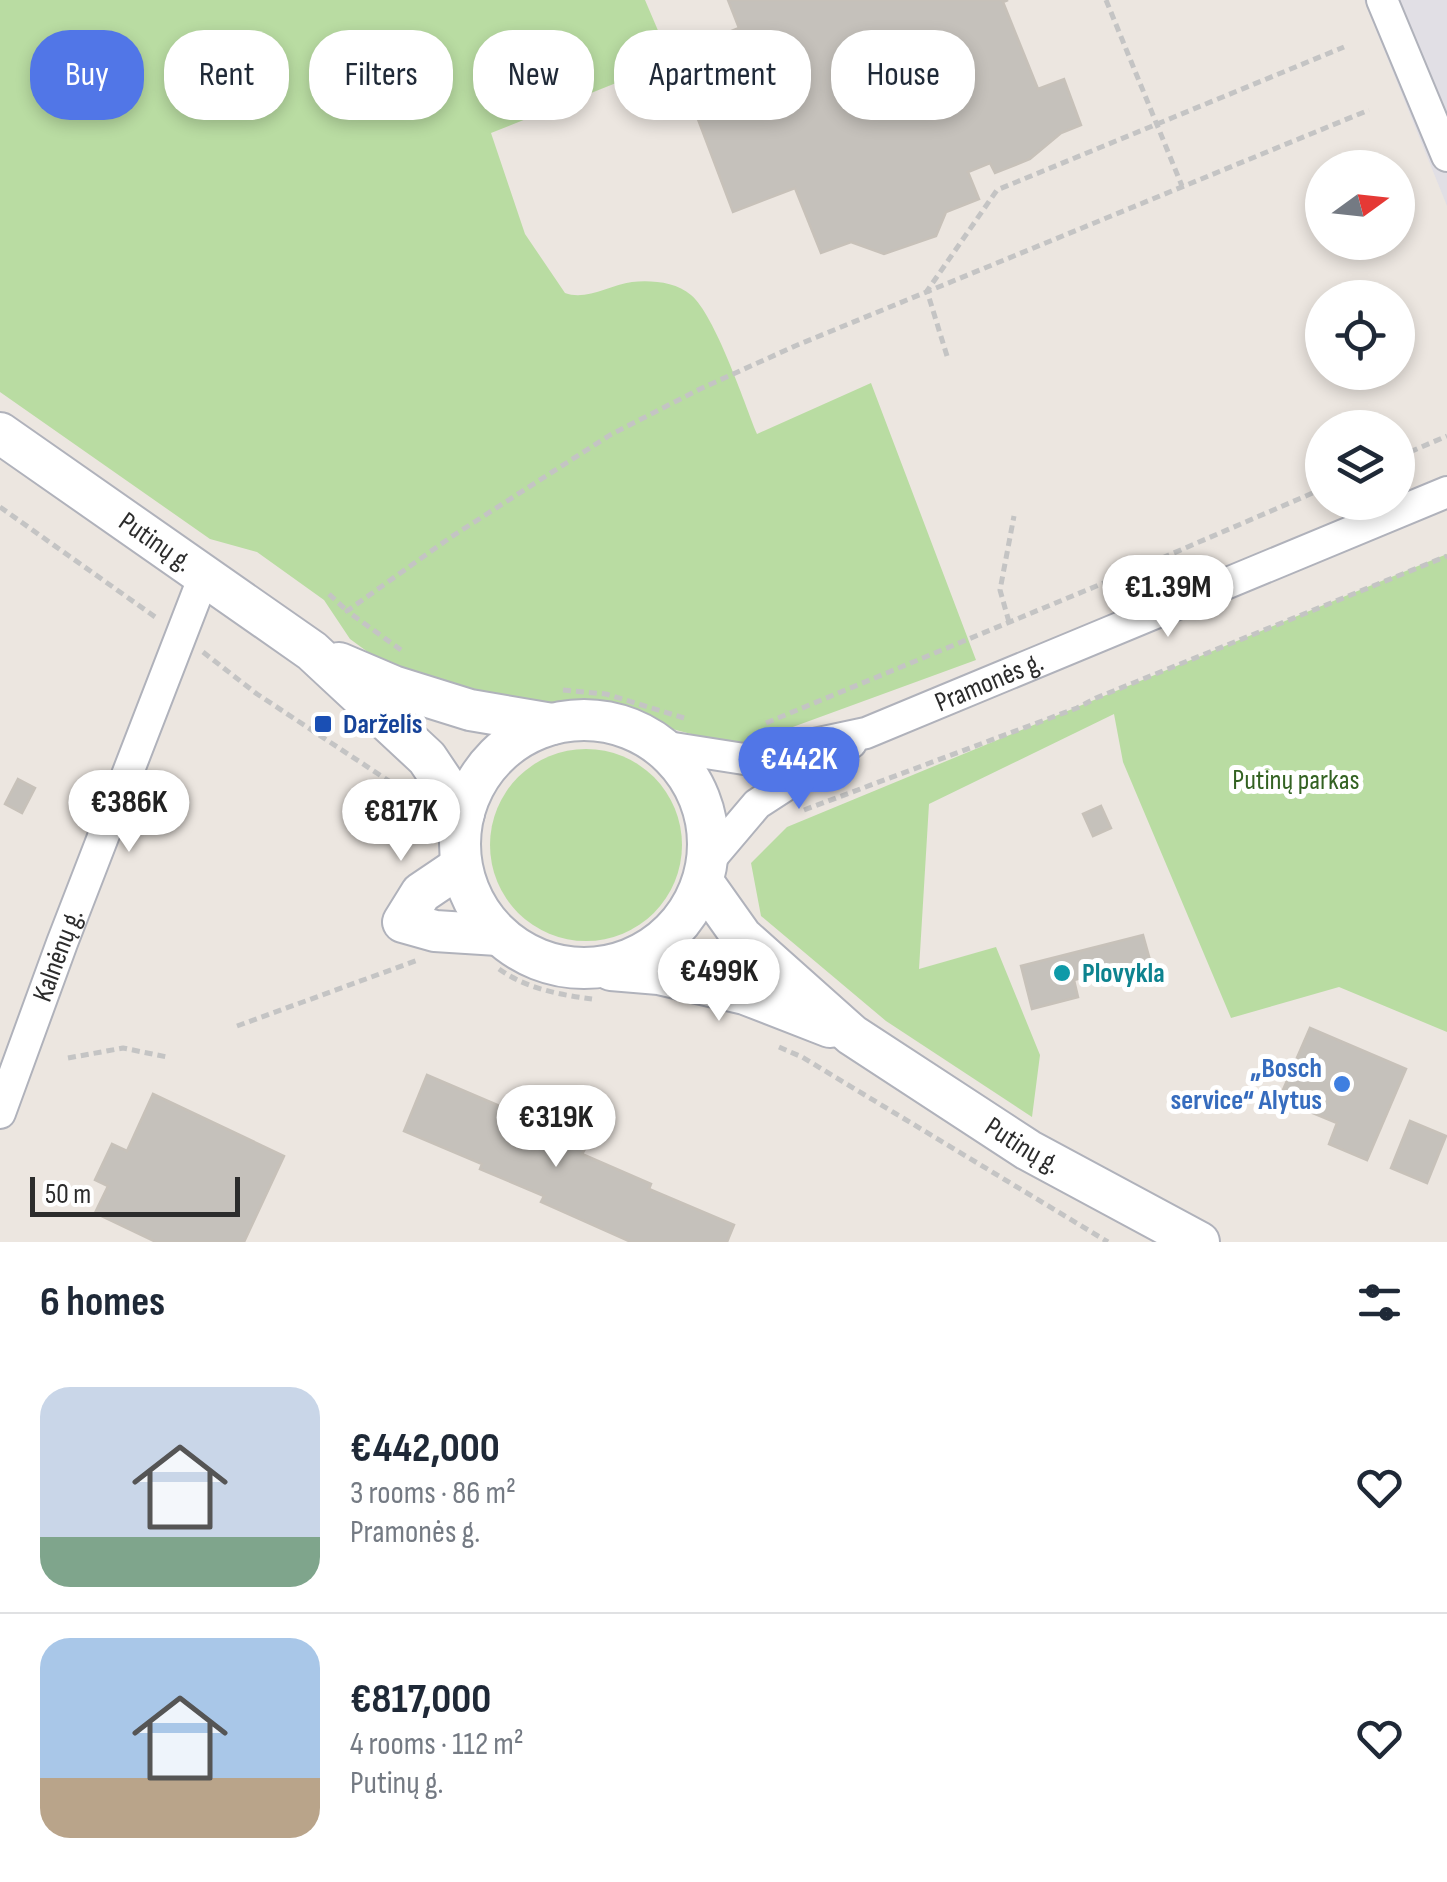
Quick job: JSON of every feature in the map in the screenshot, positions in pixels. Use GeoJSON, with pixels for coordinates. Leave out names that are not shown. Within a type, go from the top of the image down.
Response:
{"type":"FeatureCollection","features":[{"type":"Feature","properties":{"kind":"main road","name":"Putinų g."},"geometry":{"type":"LineString","coordinates":[[0,433],[312,652],[427,758],[464,813]]}},
{"type":"Feature","properties":{"kind":"main road","name":"Putinų g."},"geometry":{"type":"LineString","coordinates":[[312,652],[393,686],[470,710],[552,724]]}},
{"type":"Feature","properties":{"kind":"main road"},"geometry":{"type":"LineString","coordinates":[[461,866],[421,893],[403,922],[494,948],[520,951],[570,968],[594,984],[620,964],[662,942],[694,904],[705,872],[708,830],[700,798],[684,770],[662,746],[609,722],[580,720],[552,724],[512,742],[482,773],[471,792],[460,840],[461,866],[494,948]]}},
{"type":"Feature","properties":{"kind":"main road","name":"Putinų g."},"geometry":{"type":"LineString","coordinates":[[705,872],[742,937],[852,1035],[1028,1150],[1190,1240]]}},
{"type":"Feature","properties":{"kind":"main road","name":"Putinų g."},"geometry":{"type":"LineString","coordinates":[[594,984],[659,974],[745,994],[852,1035]]}},
{"type":"Feature","properties":{"kind":"street"},"geometry":{"type":"LineString","coordinates":[[1382,0],[1447,156]]}},
{"type":"Feature","properties":{"kind":"street","name":"Pramonės g."},"geometry":{"type":"LineString","coordinates":[[866,733],[1447,492]]}},
{"type":"Feature","properties":{"kind":"street","name":"Kalnėnų g."},"geometry":{"type":"LineString","coordinates":[[0,1113],[204,576]]}},
{"type":"Feature","properties":{"kind":"street"},"geometry":{"type":"LineString","coordinates":[[662,746],[744,760],[866,733]]}},
{"type":"Feature","properties":{"kind":"street"},"geometry":{"type":"LineString","coordinates":[[705,872],[757,804],[866,733]]}},
{"type":"Feature","properties":{"kind":"path"},"geometry":{"type":"LineString","coordinates":[[1106,0],[1182,186]]}},
{"type":"Feature","properties":{"kind":"path"},"geometry":{"type":"LineString","coordinates":[[926,291],[997,190],[1344,47]]}},
{"type":"Feature","properties":{"kind":"path"},"geometry":{"type":"LineString","coordinates":[[347,611],[451,537],[610,435],[732,374],[1370,110]]}},
{"type":"Feature","properties":{"kind":"path"},"geometry":{"type":"LineString","coordinates":[[926,291],[947,356]]}},
{"type":"Feature","properties":{"kind":"path"},"geometry":{"type":"LineString","coordinates":[[1415,450],[1447,436]]}},
{"type":"Feature","properties":{"kind":"path"},"geometry":{"type":"LineString","coordinates":[[759,725],[1305,496]]}},
{"type":"Feature","properties":{"kind":"path"},"geometry":{"type":"LineString","coordinates":[[1009,622],[1000,590],[1014,516]]}},
{"type":"Feature","properties":{"kind":"path"},"geometry":{"type":"LineString","coordinates":[[788,816],[1077,708],[1447,556]]}},
{"type":"Feature","properties":{"kind":"path"},"geometry":{"type":"LineString","coordinates":[[329,594],[413,658]]}},
{"type":"Feature","properties":{"kind":"path"},"geometry":{"type":"LineString","coordinates":[[494,948],[516,982],[572,996],[594,984]]}},
{"type":"Feature","properties":{"kind":"path"},"geometry":{"type":"LineString","coordinates":[[237,1026],[418,960]]}},
{"type":"Feature","properties":{"kind":"path"},"geometry":{"type":"LineString","coordinates":[[769,1042],[802,1057],[1108,1242]]}},
{"type":"Feature","properties":{"kind":"path"},"geometry":{"type":"LineString","coordinates":[[68,1058],[123,1048],[167,1058]]}},
{"type":"Feature","properties":{"kind":"shaded area"},"geometry":{"type":"Polygon","coordinates":[[[1364,0],[1447,0],[1447,206],[1364,0]]]}},
{"type":"Feature","properties":{"kind":"green space"},"geometry":{"type":"Polygon","coordinates":[[[0,0],[645,0],[658,30],[614,30],[614,84],[594,92],[594,30],[473,30],[473,120],[524,120],[491,133],[525,234],[565,293],[581,295],[647,281],[671,285],[691,295],[719,339],[757,434],[871,383],[976,660],[749,743],[725,743],[612,713],[436,686],[391,669],[350,639],[324,600],[257,552],[210,539],[0,392],[0,0]]]}},
{"type":"Feature","properties":{"kind":"green space","name":"Putinų parkas"},"geometry":{"type":"Polygon","coordinates":[[[1447,554],[1447,1032],[1339,987],[1231,1018],[1123,762],[1114,714],[929,804],[919,969],[996,947],[1040,1055],[1032,1117],[886,1021],[761,916],[751,863],[787,827],[1447,554]]]}},
{"type":"Feature","properties":{"kind":"green space"},"geometry":{"type":"Polygon","coordinates":[[[586,749],[623,757],[654,777],[674,808],[682,845],[674,882],[654,913],[623,933],[586,941],[549,933],[518,913],[498,882],[490,845],[498,808],[518,777],[549,757],[586,749]]]}},
{"type":"Feature","properties":{"kind":"building"},"geometry":{"type":"Polygon","coordinates":[[[728,0],[1008,0],[1003,2],[1038,89],[1064,79],[1081,125],[1061,133],[1030,159],[995,173],[990,163],[968,172],[979,199],[946,212],[936,236],[884,254],[851,242],[821,253],[795,188],[733,212],[698,120],[811,120],[811,30],[734,30],[739,28],[728,0]]]}},
{"type":"Feature","properties":{"kind":"building"},"geometry":{"type":"Polygon","coordinates":[[[18,779],[35,788],[22,813],[5,804],[18,779]]]}},
{"type":"Feature","properties":{"kind":"building"},"geometry":{"type":"Polygon","coordinates":[[[1101,806],[1111,828],[1093,836],[1083,814],[1101,806]]]}},
{"type":"Feature","properties":{"kind":"building","name":"Plovykla"},"geometry":{"type":"Polygon","coordinates":[[[1143,935],[1150,960],[1074,980],[1078,997],[1032,1009],[1021,966],[1143,935]]]}},
{"type":"Feature","properties":{"kind":"building","name":"„Bosch service“ Alytus"},"geometry":{"type":"Polygon","coordinates":[[[1310,1028],[1406,1069],[1367,1160],[1329,1144],[1337,1123],[1279,1099],[1310,1028]]]}},
{"type":"Feature","properties":{"kind":"building"},"geometry":{"type":"Polygon","coordinates":[[[427,1075],[585,1149],[582,1154],[651,1184],[649,1189],[734,1225],[727,1242],[631,1242],[541,1202],[544,1196],[480,1169],[482,1164],[404,1131],[427,1075]]]}},
{"type":"Feature","properties":{"kind":"building"},"geometry":{"type":"Polygon","coordinates":[[[153,1094],[284,1156],[244,1242],[156,1242],[95,1213],[108,1186],[95,1180],[112,1144],[127,1151],[153,1094]]]}},
{"type":"Feature","properties":{"kind":"building"},"geometry":{"type":"Polygon","coordinates":[[[1410,1121],[1446,1136],[1427,1183],[1391,1168],[1410,1121]]]}},
{"type":"Feature","properties":{"kind":"place","name":"Darželis"},"geometry":{"type":"Point","coordinates":[323,724]}},
{"type":"Feature","properties":{"kind":"place","name":"Plovykla"},"geometry":{"type":"Point","coordinates":[1062,973]}},
{"type":"Feature","properties":{"kind":"place","name":"„Bosch service“ Alytus"},"geometry":{"type":"Point","coordinates":[1342,1084]}}]}
